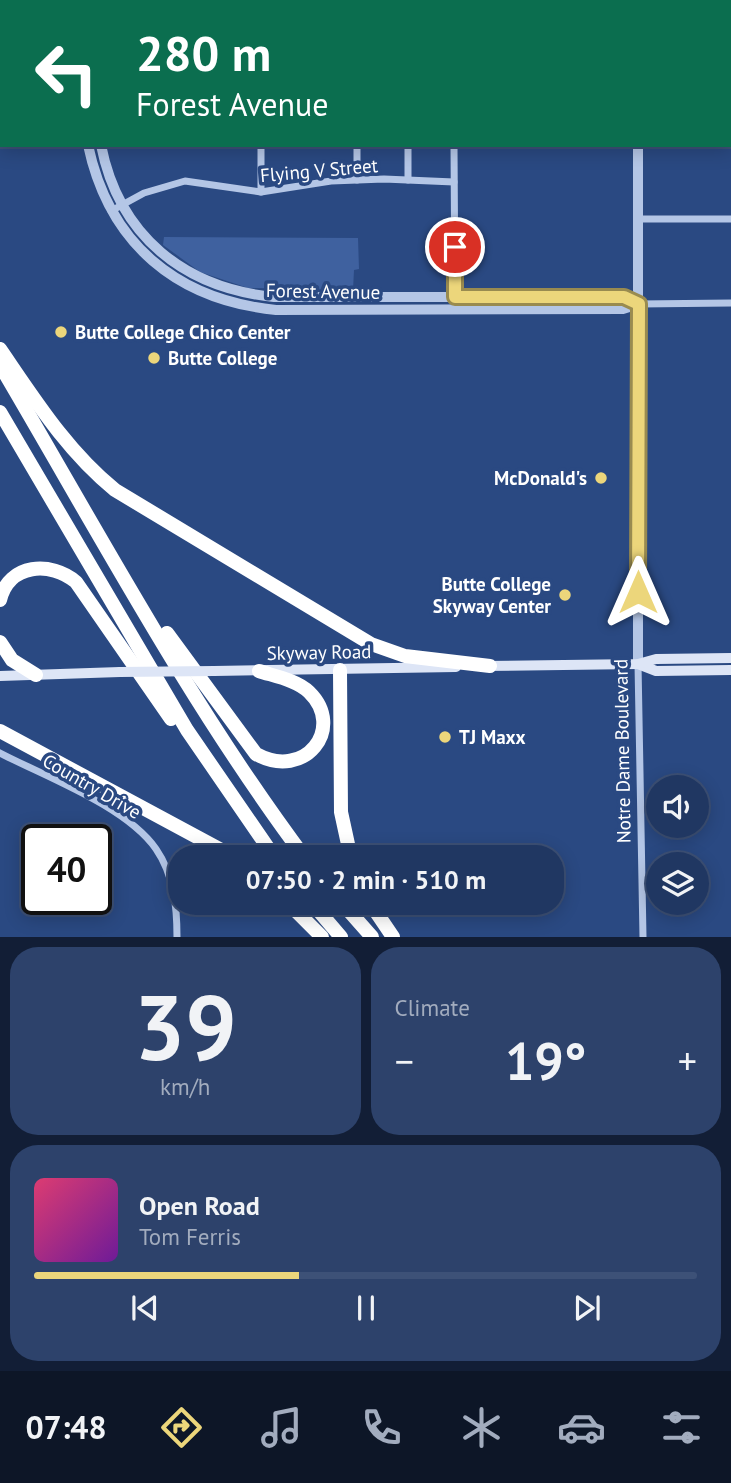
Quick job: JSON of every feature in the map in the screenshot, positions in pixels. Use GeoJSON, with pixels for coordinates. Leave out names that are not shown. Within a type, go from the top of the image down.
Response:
{"type":"FeatureCollection","features":[{"type":"Feature","properties":{"kind":"highway"},"geometry":{"type":"LineString","coordinates":[[0,349],[57,432],[88,468],[115,490],[371,644],[405,656],[490,666]]}},
{"type":"Feature","properties":{"kind":"highway"},"geometry":{"type":"LineString","coordinates":[[0,365],[243,773],[296,845]]}},
{"type":"Feature","properties":{"kind":"highway"},"geometry":{"type":"LineString","coordinates":[[0,412],[187,730],[266,845]]}},
{"type":"Feature","properties":{"kind":"highway"},"geometry":{"type":"LineString","coordinates":[[113,557],[256,754],[274,762],[298,761],[308,754],[320,738],[322,727],[317,704],[303,686],[259,671]]}},
{"type":"Feature","properties":{"kind":"highway"},"geometry":{"type":"LineString","coordinates":[[0,600],[2,591],[12,578],[27,570],[52,568],[76,582],[192,750],[222,784]]}},
{"type":"Feature","properties":{"kind":"highway"},"geometry":{"type":"LineString","coordinates":[[0,642],[12,660],[36,676]]}},
{"type":"Feature","properties":{"kind":"highway"},"geometry":{"type":"LineString","coordinates":[[341,670],[341,812],[348,845]]}},
{"type":"Feature","properties":{"kind":"highway"},"geometry":{"type":"LineString","coordinates":[[0,731],[212,845]]}},
{"type":"Feature","properties":{"kind":"highway"},"geometry":{"type":"LineString","coordinates":[[300,915],[322,937]]}},
{"type":"Feature","properties":{"kind":"highway"},"geometry":{"type":"LineString","coordinates":[[322,915],[341,937]]}},
{"type":"Feature","properties":{"kind":"highway"},"geometry":{"type":"LineString","coordinates":[[353,915],[372,937]]}},
{"type":"Feature","properties":{"kind":"highway"},"geometry":{"type":"LineString","coordinates":[[378,915],[393,937]]}},
{"type":"Feature","properties":{"kind":"main road","name":"Skyway Road"},"geometry":{"type":"LineString","coordinates":[[0,676],[638,664],[656,659],[731,658]]}},
{"type":"Feature","properties":{"kind":"main road","name":"Skyway Road"},"geometry":{"type":"LineString","coordinates":[[638,664],[656,671],[731,670]]}},
{"type":"Feature","properties":{"kind":"street","name":"Forest Avenue"},"geometry":{"type":"LineString","coordinates":[[89,147],[97,179],[111,211],[130,239],[172,277],[222,301],[276,310],[623,309],[639,304],[731,303]]}},
{"type":"Feature","properties":{"kind":"street","name":"Forest Avenue"},"geometry":{"type":"LineString","coordinates":[[101,147],[106,169],[122,205],[142,234],[166,257],[220,287],[274,297],[624,297],[639,304]]}},
{"type":"Feature","properties":{"kind":"street"},"geometry":{"type":"LineString","coordinates":[[261,147],[261,192]]}},
{"type":"Feature","properties":{"kind":"street"},"geometry":{"type":"LineString","coordinates":[[357,147],[357,180]]}},
{"type":"Feature","properties":{"kind":"street"},"geometry":{"type":"LineString","coordinates":[[408,147],[408,180]]}},
{"type":"Feature","properties":{"kind":"street"},"geometry":{"type":"LineString","coordinates":[[454,147],[455,309]]}},
{"type":"Feature","properties":{"kind":"street","name":"Notre Dame Boulevard"},"geometry":{"type":"LineString","coordinates":[[638,147],[638,664],[643,937]]}},
{"type":"Feature","properties":{"kind":"street","name":"Flying V Street"},"geometry":{"type":"LineString","coordinates":[[111,211],[144,193],[185,181],[261,192],[357,180],[454,182]]}},
{"type":"Feature","properties":{"kind":"street"},"geometry":{"type":"LineString","coordinates":[[638,219],[731,219]]}},
{"type":"Feature","properties":{"kind":"street","name":"Country Drive"},"geometry":{"type":"LineString","coordinates":[[0,753],[92,800],[142,833],[156,849],[170,878],[177,908],[177,937]]}},
{"type":"Feature","properties":{"kind":"shaded area"},"geometry":{"type":"Polygon","coordinates":[[[164,237],[358,238],[359,269],[354,270],[353,290],[248,288],[200,272],[163,245],[164,237]]]}},
{"type":"Feature","properties":{"kind":"place","name":"Butte College Chico Center"},"geometry":{"type":"Point","coordinates":[61,332]}},
{"type":"Feature","properties":{"kind":"place","name":"Butte College"},"geometry":{"type":"Point","coordinates":[154,358]}},
{"type":"Feature","properties":{"kind":"place","name":"McDonald's"},"geometry":{"type":"Point","coordinates":[601,478]}},
{"type":"Feature","properties":{"kind":"place","name":"Butte College Skyway Center"},"geometry":{"type":"Point","coordinates":[565,595]}},
{"type":"Feature","properties":{"kind":"place","name":"TJ Maxx"},"geometry":{"type":"Point","coordinates":[445,737]}},
{"type":"Feature","properties":{"kind":"route"},"geometry":{"type":"LineString","coordinates":[[455,247],[455,297],[624,297],[639,304],[638,592]]}}]}
